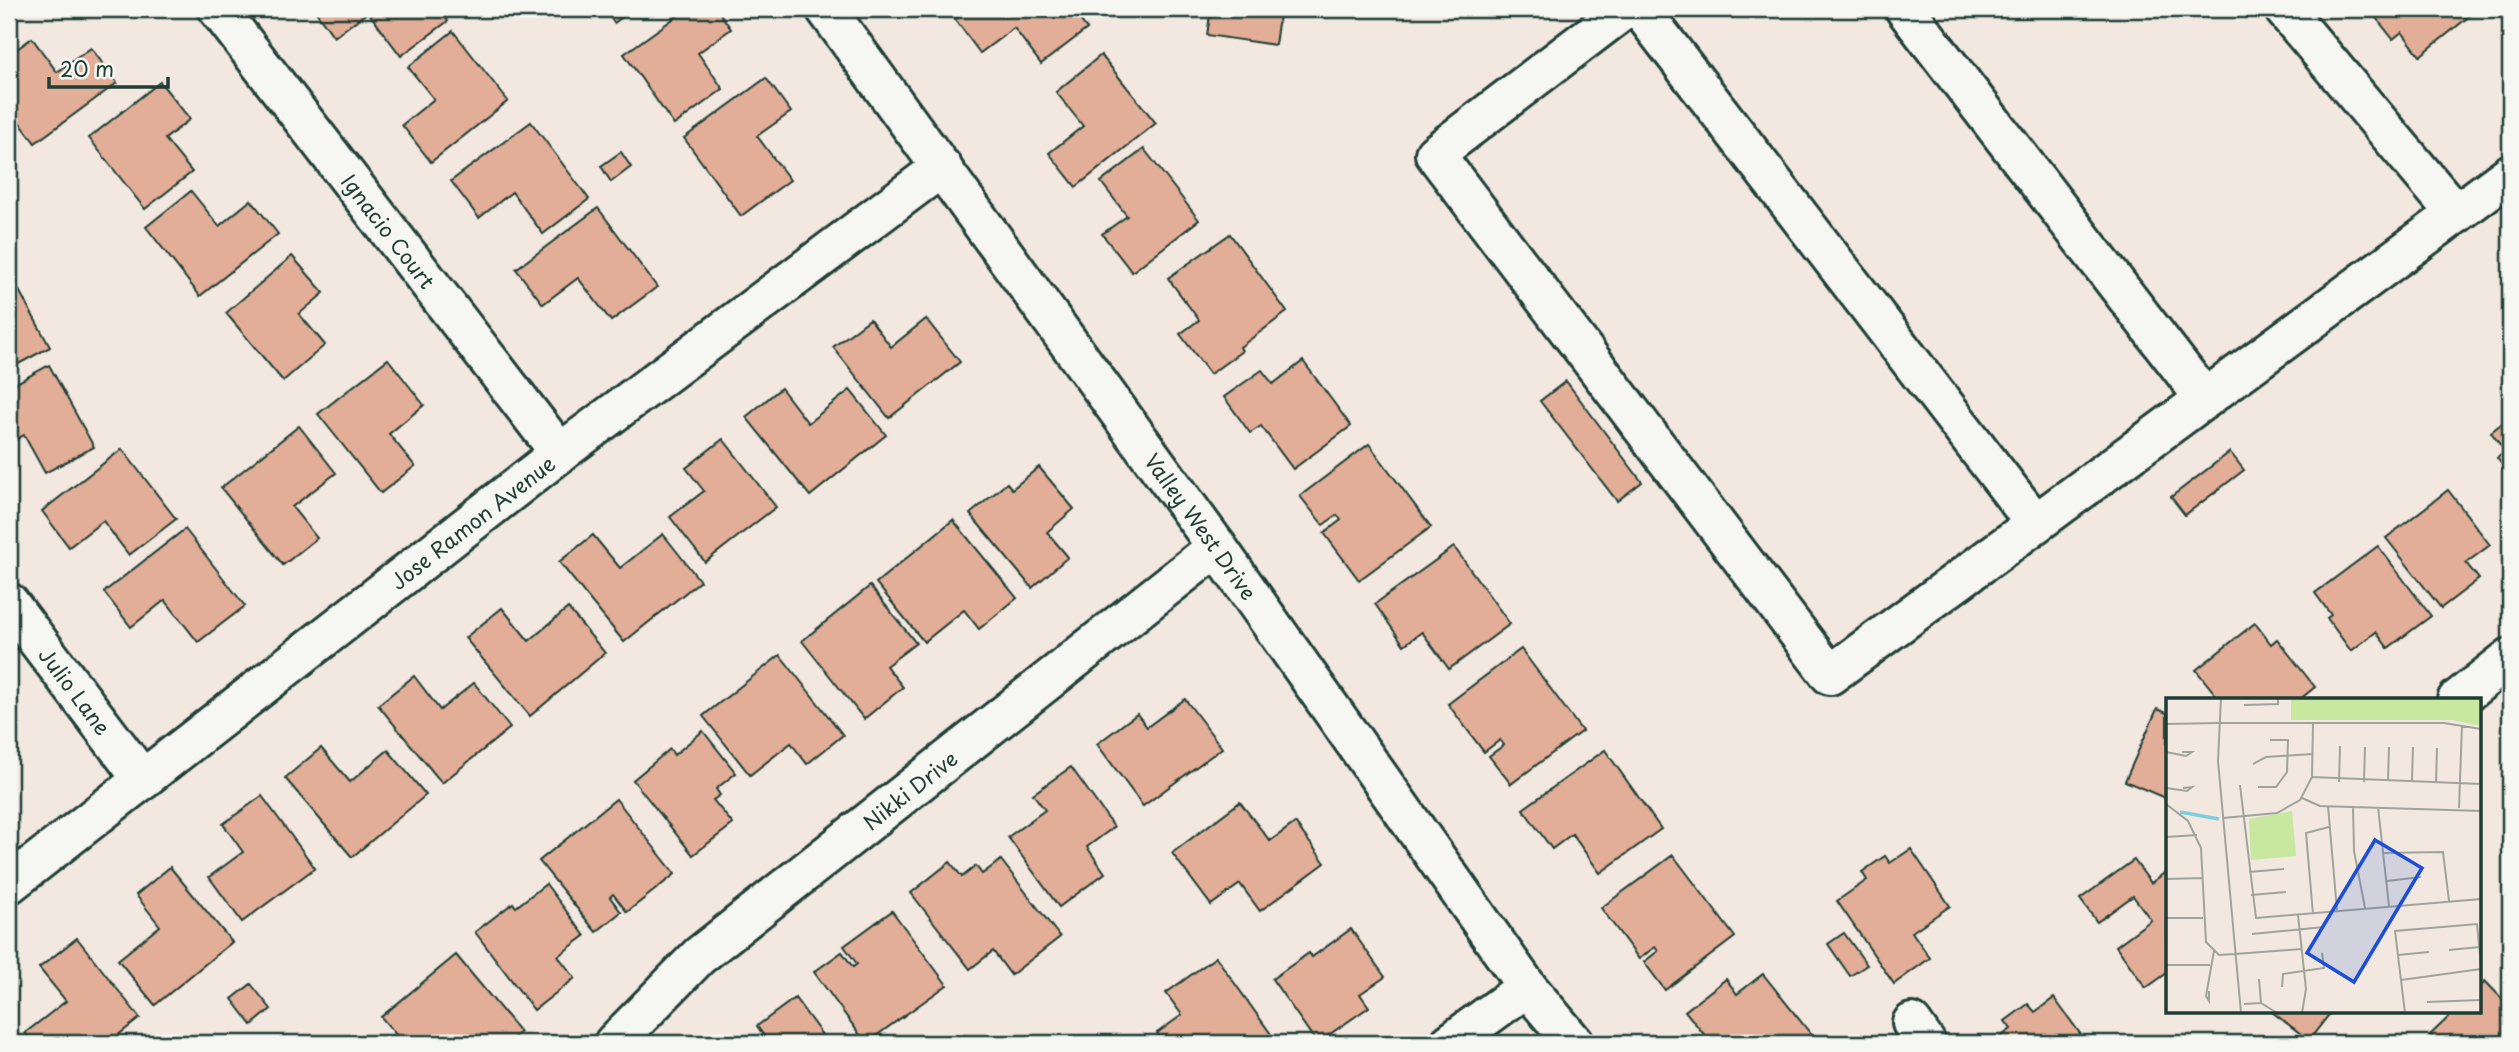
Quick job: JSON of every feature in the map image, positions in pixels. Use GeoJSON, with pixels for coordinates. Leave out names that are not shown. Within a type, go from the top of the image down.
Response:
{"type":"FeatureCollection","features":[{"type":"Feature","properties":{"kind":"street","name":"Ignacio Court"},"geometry":{"type":"LineString","coordinates":[[218,9],[560,453]]}},
{"type":"Feature","properties":{"kind":"street","name":"Valley West Drive"},"geometry":{"type":"LineString","coordinates":[[826,9],[1217,547],[1527,987],[1574,1043]]}},
{"type":"Feature","properties":{"kind":"street"},"geometry":{"type":"LineString","coordinates":[[1625,9],[1436,154],[1830,675],[2510,174]]}},
{"type":"Feature","properties":{"kind":"street"},"geometry":{"type":"LineString","coordinates":[[1640,9],[2035,523]]}},
{"type":"Feature","properties":{"kind":"street"},"geometry":{"type":"LineString","coordinates":[[1905,9],[2205,399]]}},
{"type":"Feature","properties":{"kind":"street"},"geometry":{"type":"LineString","coordinates":[[2284,9],[2456,214]]}},
{"type":"Feature","properties":{"kind":"street","name":"Jose Ramon Avenue"},"geometry":{"type":"LineString","coordinates":[[9,884],[560,453],[942,167]]}},
{"type":"Feature","properties":{"kind":"street","name":"Nikki Drive"},"geometry":{"type":"LineString","coordinates":[[614,1043],[699,956],[1217,547]]}},
{"type":"Feature","properties":{"kind":"street","name":"Julio Lane"},"geometry":{"type":"LineString","coordinates":[[9,603],[143,780]]}},
{"type":"Feature","properties":{"kind":"street"},"geometry":{"type":"LineString","coordinates":[[2460,698],[2510,658]]}},
{"type":"Feature","properties":{"kind":"street"},"geometry":{"type":"LineString","coordinates":[[1450,1043],[1527,987]]}},
{"type":"Feature","properties":{"kind":"building"},"geometry":{"type":"Polygon","coordinates":[[[314,9],[439,9],[448,21],[401,56],[368,12],[334,37],[314,9]]]}},
{"type":"Feature","properties":{"kind":"building"},"geometry":{"type":"Polygon","coordinates":[[[605,9],[634,9],[614,23],[605,9]]]}},
{"type":"Feature","properties":{"kind":"building"},"geometry":{"type":"Polygon","coordinates":[[[687,9],[717,9],[731,29],[698,53],[723,89],[674,125],[624,54],[687,9]]]}},
{"type":"Feature","properties":{"kind":"building"},"geometry":{"type":"Polygon","coordinates":[[[969,9],[1072,9],[1087,29],[1041,64],[1014,28],[980,53],[955,19],[969,9]]]}},
{"type":"Feature","properties":{"kind":"building"},"geometry":{"type":"Polygon","coordinates":[[[1211,9],[1280,9],[1275,45],[1207,35],[1211,9]]]}},
{"type":"Feature","properties":{"kind":"building"},"geometry":{"type":"Polygon","coordinates":[[[2369,9],[2477,10],[2420,56],[2402,32],[2393,39],[2369,9]]]}},
{"type":"Feature","properties":{"kind":"building"},"geometry":{"type":"Polygon","coordinates":[[[453,31],[508,101],[431,162],[402,125],[434,99],[408,67],[453,31]]]}},
{"type":"Feature","properties":{"kind":"building"},"geometry":{"type":"Polygon","coordinates":[[[32,38],[57,72],[91,48],[117,83],[35,143],[9,108],[9,55],[32,38]]]}},
{"type":"Feature","properties":{"kind":"building"},"geometry":{"type":"Polygon","coordinates":[[[1101,55],[1156,123],[1076,187],[1049,153],[1083,126],[1056,92],[1101,55]]]}},
{"type":"Feature","properties":{"kind":"building"},"geometry":{"type":"Polygon","coordinates":[[[766,78],[791,112],[757,136],[790,180],[741,216],[684,138],[766,78]]]}},
{"type":"Feature","properties":{"kind":"building"},"geometry":{"type":"Polygon","coordinates":[[[160,82],[190,119],[165,139],[192,172],[145,209],[89,138],[160,82]]]}},
{"type":"Feature","properties":{"kind":"building"},"geometry":{"type":"Polygon","coordinates":[[[531,122],[589,199],[543,234],[512,192],[479,218],[451,181],[531,122]]]}},
{"type":"Feature","properties":{"kind":"building"},"geometry":{"type":"Polygon","coordinates":[[[1144,149],[1199,220],[1132,272],[1102,234],[1127,216],[1101,182],[1144,149]]]}},
{"type":"Feature","properties":{"kind":"building"},"geometry":{"type":"Polygon","coordinates":[[[621,152],[631,167],[611,182],[601,166],[621,152]]]}},
{"type":"Feature","properties":{"kind":"building"},"geometry":{"type":"Polygon","coordinates":[[[191,191],[219,226],[251,200],[278,234],[200,296],[146,227],[191,191]]]}},
{"type":"Feature","properties":{"kind":"building"},"geometry":{"type":"Polygon","coordinates":[[[598,208],[657,287],[611,321],[578,278],[543,304],[516,269],[598,208]]]}},
{"type":"Feature","properties":{"kind":"building"},"geometry":{"type":"Polygon","coordinates":[[[1230,234],[1287,312],[1240,347],[1242,351],[1210,374],[1180,334],[1199,320],[1168,278],[1230,234]]]}},
{"type":"Feature","properties":{"kind":"building"},"geometry":{"type":"Polygon","coordinates":[[[292,256],[324,293],[299,314],[325,345],[283,381],[226,313],[292,256]]]}},
{"type":"Feature","properties":{"kind":"building"},"geometry":{"type":"Polygon","coordinates":[[[9,272],[50,347],[9,369],[9,272]]]}},
{"type":"Feature","properties":{"kind":"building"},"geometry":{"type":"Polygon","coordinates":[[[870,319],[891,347],[926,319],[960,362],[889,418],[833,347],[870,319]]]}},
{"type":"Feature","properties":{"kind":"building"},"geometry":{"type":"Polygon","coordinates":[[[388,359],[424,405],[389,434],[415,466],[381,493],[318,414],[388,359]]]}},
{"type":"Feature","properties":{"kind":"building"},"geometry":{"type":"Polygon","coordinates":[[[1303,361],[1351,426],[1293,469],[1261,426],[1250,433],[1224,397],[1262,370],[1273,384],[1303,361]]]}},
{"type":"Feature","properties":{"kind":"building"},"geometry":{"type":"Polygon","coordinates":[[[49,365],[94,447],[45,473],[24,435],[9,443],[9,387],[49,365]]]}},
{"type":"Feature","properties":{"kind":"building"},"geometry":{"type":"Polygon","coordinates":[[[1566,381],[1642,482],[1617,501],[1540,401],[1566,381]]]}},
{"type":"Feature","properties":{"kind":"building"},"geometry":{"type":"Polygon","coordinates":[[[781,388],[808,423],[850,390],[886,435],[810,496],[746,417],[781,388]]]}},
{"type":"Feature","properties":{"kind":"building"},"geometry":{"type":"Polygon","coordinates":[[[2510,417],[2510,476],[2497,458],[2505,452],[2491,432],[2510,417]]]}},
{"type":"Feature","properties":{"kind":"building"},"geometry":{"type":"Polygon","coordinates":[[[299,426],[336,473],[292,507],[317,538],[283,565],[221,488],[299,426]]]}},
{"type":"Feature","properties":{"kind":"building"},"geometry":{"type":"Polygon","coordinates":[[[723,439],[776,507],[705,562],[670,517],[704,491],[686,468],[723,439]]]}},
{"type":"Feature","properties":{"kind":"building"},"geometry":{"type":"Polygon","coordinates":[[[1369,444],[1431,527],[1359,580],[1324,533],[1341,520],[1337,515],[1323,525],[1300,496],[1369,444]]]}},
{"type":"Feature","properties":{"kind":"building"},"geometry":{"type":"Polygon","coordinates":[[[122,449],[176,519],[129,555],[103,521],[69,547],[42,511],[122,449]]]}},
{"type":"Feature","properties":{"kind":"building"},"geometry":{"type":"Polygon","coordinates":[[[2230,452],[2244,470],[2185,515],[2171,497],[2230,452]]]}},
{"type":"Feature","properties":{"kind":"building"},"geometry":{"type":"Polygon","coordinates":[[[1039,467],[1074,509],[1047,532],[1068,557],[1032,588],[970,514],[1007,483],[1012,489],[1039,467]]]}},
{"type":"Feature","properties":{"kind":"building"},"geometry":{"type":"Polygon","coordinates":[[[2448,490],[2490,545],[2466,563],[2479,579],[2441,608],[2386,538],[2448,490]]]}},
{"type":"Feature","properties":{"kind":"building"},"geometry":{"type":"Polygon","coordinates":[[[953,520],[1017,598],[979,629],[964,610],[924,642],[876,583],[953,520]]]}},
{"type":"Feature","properties":{"kind":"building"},"geometry":{"type":"Polygon","coordinates":[[[185,529],[245,606],[198,642],[165,600],[131,627],[104,592],[185,529]]]}},
{"type":"Feature","properties":{"kind":"building"},"geometry":{"type":"Polygon","coordinates":[[[663,534],[700,581],[624,642],[559,562],[593,535],[620,568],[663,534]]]}},
{"type":"Feature","properties":{"kind":"building"},"geometry":{"type":"Polygon","coordinates":[[[2378,546],[2431,616],[2388,648],[2376,632],[2351,651],[2327,618],[2331,615],[2315,593],[2378,546]]]}},
{"type":"Feature","properties":{"kind":"building"},"geometry":{"type":"Polygon","coordinates":[[[1454,547],[1510,624],[1449,669],[1422,632],[1404,645],[1375,604],[1454,547]]]}},
{"type":"Feature","properties":{"kind":"building"},"geometry":{"type":"Polygon","coordinates":[[[870,586],[916,643],[886,666],[903,687],[864,719],[802,641],[870,586]]]}},
{"type":"Feature","properties":{"kind":"building"},"geometry":{"type":"Polygon","coordinates":[[[502,608],[529,641],[568,608],[605,653],[530,716],[465,638],[502,608]]]}},
{"type":"Feature","properties":{"kind":"building"},"geometry":{"type":"Polygon","coordinates":[[[2255,623],[2271,644],[2277,639],[2315,687],[2301,698],[2218,698],[2196,670],[2255,623]]]}},
{"type":"Feature","properties":{"kind":"building"},"geometry":{"type":"Polygon","coordinates":[[[1521,649],[1582,731],[1511,784],[1489,756],[1504,745],[1500,740],[1484,752],[1448,704],[1521,649]]]}},
{"type":"Feature","properties":{"kind":"building"},"geometry":{"type":"Polygon","coordinates":[[[780,655],[843,735],[807,764],[791,743],[750,775],[703,716],[780,655]]]}},
{"type":"Feature","properties":{"kind":"building"},"geometry":{"type":"Polygon","coordinates":[[[414,676],[440,710],[474,683],[510,728],[442,783],[378,705],[414,676]]]}},
{"type":"Feature","properties":{"kind":"building"},"geometry":{"type":"Polygon","coordinates":[[[1185,699],[1222,748],[1143,806],[1097,744],[1137,714],[1147,727],[1185,699]]]}},
{"type":"Feature","properties":{"kind":"building"},"geometry":{"type":"Polygon","coordinates":[[[2157,709],[2166,713],[2166,799],[2125,781],[2157,709]]]}},
{"type":"Feature","properties":{"kind":"building"},"geometry":{"type":"Polygon","coordinates":[[[703,731],[736,773],[716,789],[720,795],[713,800],[733,824],[693,855],[633,780],[670,749],[674,755],[703,731]]]}},
{"type":"Feature","properties":{"kind":"building"},"geometry":{"type":"Polygon","coordinates":[[[321,748],[350,782],[388,750],[426,795],[352,857],[285,778],[321,748]]]}},
{"type":"Feature","properties":{"kind":"building"},"geometry":{"type":"Polygon","coordinates":[[[1605,750],[1661,829],[1600,873],[1572,834],[1552,849],[1523,809],[1605,750]]]}},
{"type":"Feature","properties":{"kind":"building"},"geometry":{"type":"Polygon","coordinates":[[[1071,767],[1114,827],[1087,847],[1105,873],[1059,907],[1008,837],[1045,810],[1033,794],[1071,767]]]}},
{"type":"Feature","properties":{"kind":"building"},"geometry":{"type":"Polygon","coordinates":[[[262,796],[315,868],[242,922],[209,877],[243,852],[223,824],[262,796]]]}},
{"type":"Feature","properties":{"kind":"building"},"geometry":{"type":"Polygon","coordinates":[[[616,799],[675,874],[627,912],[613,894],[610,897],[621,912],[596,932],[539,861],[616,799]]]}},
{"type":"Feature","properties":{"kind":"building"},"geometry":{"type":"Polygon","coordinates":[[[1240,802],[1270,841],[1295,823],[1325,863],[1260,911],[1240,884],[1211,905],[1172,853],[1240,802]]]}},
{"type":"Feature","properties":{"kind":"building"},"geometry":{"type":"Polygon","coordinates":[[[1911,849],[1950,906],[1912,932],[1930,958],[1894,984],[1837,901],[1867,880],[1862,872],[1885,856],[1890,863],[1911,849]]]}},
{"type":"Feature","properties":{"kind":"building"},"geometry":{"type":"Polygon","coordinates":[[[1673,855],[1735,937],[1665,990],[1644,962],[1658,951],[1655,947],[1639,959],[1601,908],[1673,855]]]}},
{"type":"Feature","properties":{"kind":"building"},"geometry":{"type":"Polygon","coordinates":[[[1001,860],[1060,937],[1011,975],[993,951],[970,969],[911,893],[950,862],[962,877],[976,866],[982,874],[1001,860]]]}},
{"type":"Feature","properties":{"kind":"building"},"geometry":{"type":"Polygon","coordinates":[[[2134,860],[2151,883],[2166,872],[2166,974],[2146,988],[2116,946],[2151,920],[2133,896],[2097,922],[2080,899],[2134,860]]]}},
{"type":"Feature","properties":{"kind":"building"},"geometry":{"type":"Polygon","coordinates":[[[170,867],[232,942],[155,1005],[118,960],[160,926],[136,895],[170,867]]]}},
{"type":"Feature","properties":{"kind":"building"},"geometry":{"type":"Polygon","coordinates":[[[546,884],[585,936],[558,956],[575,978],[534,1010],[475,932],[513,903],[516,907],[546,884]]]}},
{"type":"Feature","properties":{"kind":"building"},"geometry":{"type":"Polygon","coordinates":[[[892,911],[947,985],[866,1043],[814,972],[842,952],[853,967],[857,964],[844,946],[892,911]]]}},
{"type":"Feature","properties":{"kind":"building"},"geometry":{"type":"Polygon","coordinates":[[[1351,929],[1385,977],[1360,994],[1369,1007],[1317,1043],[1272,979],[1309,953],[1312,957],[1351,929]]]}},
{"type":"Feature","properties":{"kind":"building"},"geometry":{"type":"Polygon","coordinates":[[[1844,933],[1867,965],[1850,976],[1828,944],[1844,933]]]}},
{"type":"Feature","properties":{"kind":"building"},"geometry":{"type":"Polygon","coordinates":[[[77,938],[140,1018],[108,1043],[34,1043],[25,1033],[66,1001],[39,968],[77,938]]]}},
{"type":"Feature","properties":{"kind":"building"},"geometry":{"type":"Polygon","coordinates":[[[456,955],[520,1032],[507,1043],[403,1043],[381,1017],[456,955]]]}},
{"type":"Feature","properties":{"kind":"building"},"geometry":{"type":"Polygon","coordinates":[[[1216,957],[1273,1037],[1263,1043],[1164,1043],[1157,1033],[1182,1015],[1166,993],[1216,957]]]}},
{"type":"Feature","properties":{"kind":"building"},"geometry":{"type":"Polygon","coordinates":[[[1763,974],[1814,1038],[1806,1043],[1711,1043],[1685,1011],[1726,979],[1737,994],[1763,974]]]}},
{"type":"Feature","properties":{"kind":"building"},"geometry":{"type":"Polygon","coordinates":[[[2485,981],[2510,1007],[2510,1043],[2439,1043],[2430,1035],[2452,1014],[2480,1014],[2480,987],[2485,981]]]}},
{"type":"Feature","properties":{"kind":"building"},"geometry":{"type":"Polygon","coordinates":[[[251,984],[271,1009],[252,1025],[232,999],[251,984]]]}},
{"type":"Feature","properties":{"kind":"building"},"geometry":{"type":"Polygon","coordinates":[[[795,998],[828,1043],[769,1043],[757,1026],[795,998]]]}},
{"type":"Feature","properties":{"kind":"building"},"geometry":{"type":"Polygon","coordinates":[[[2054,998],[2087,1043],[1992,1043],[2011,1029],[2005,1021],[2028,1004],[2035,1012],[2054,998]]]}},
{"type":"Feature","properties":{"kind":"building"},"geometry":{"type":"Polygon","coordinates":[[[2275,1014],[2329,1014],[2309,1040],[2275,1014]]]}}]}
